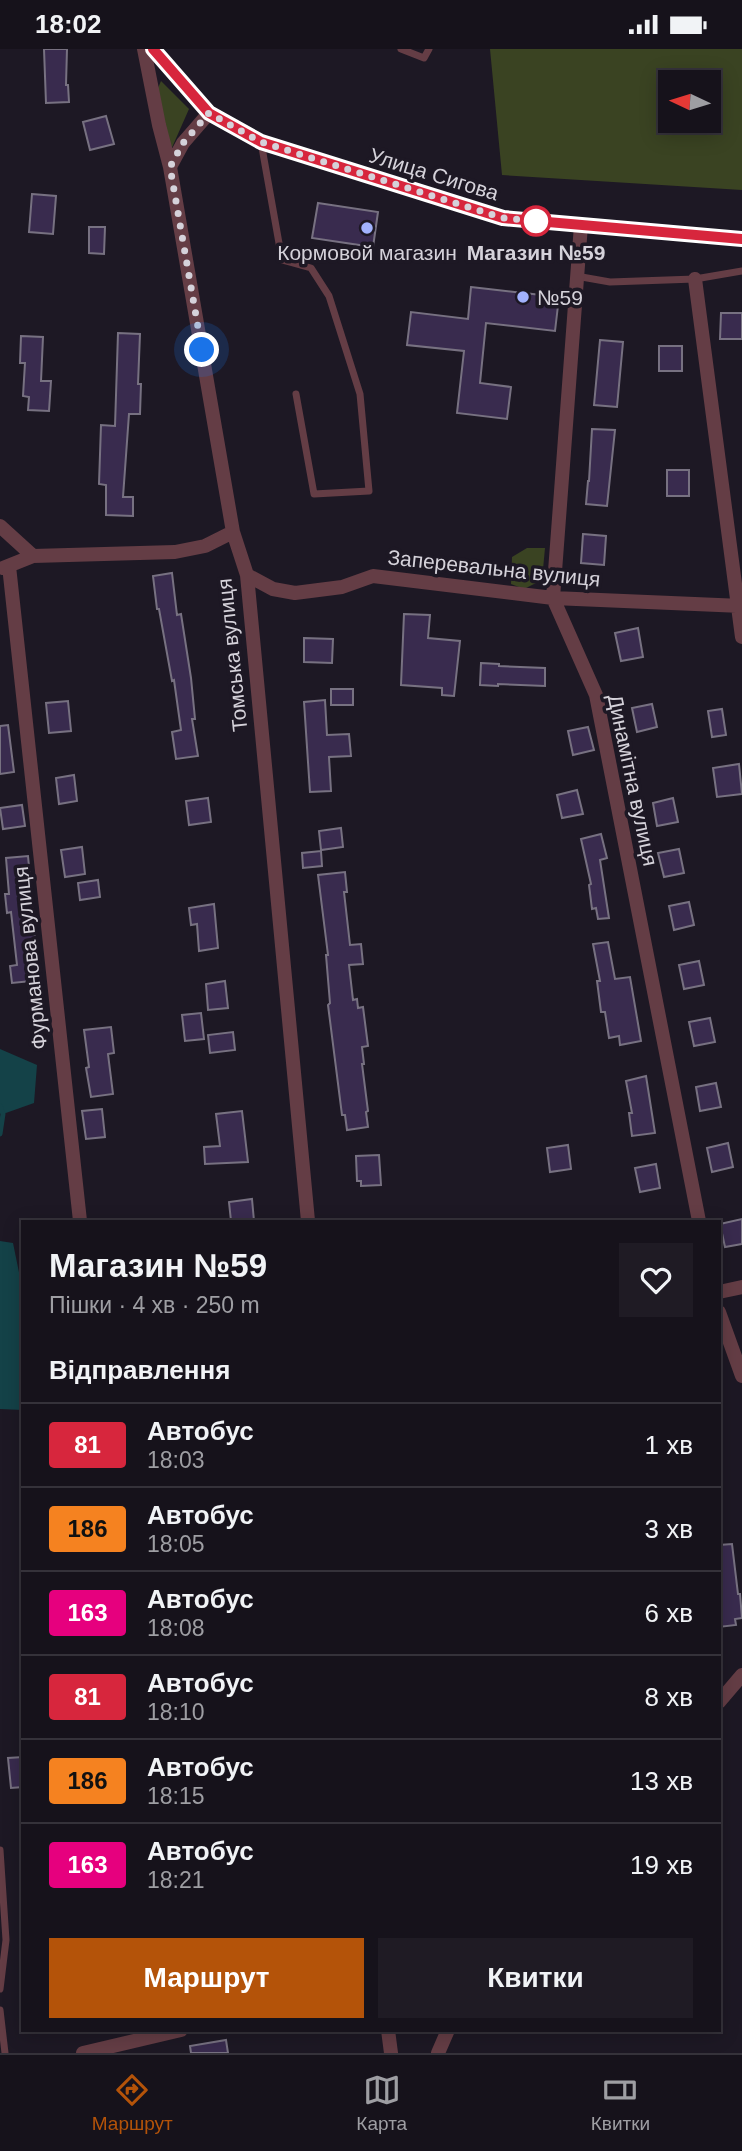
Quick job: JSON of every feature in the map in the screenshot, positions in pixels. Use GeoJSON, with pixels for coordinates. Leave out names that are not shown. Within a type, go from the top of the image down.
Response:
{"type":"FeatureCollection","features":[{"type":"Feature","properties":{"kind":"street","name":"Томська вулиця"},"geometry":{"type":"LineString","coordinates":[[144,49],[170,167],[233,533],[247,575],[308,1220]]}},
{"type":"Feature","properties":{"kind":"street","name":"Улица Сигова"},"geometry":{"type":"LineString","coordinates":[[153,49],[209,113],[261,142],[503,218],[742,239]]}},
{"type":"Feature","properties":{"kind":"street"},"geometry":{"type":"LineString","coordinates":[[170,167],[183,143],[209,113]]}},
{"type":"Feature","properties":{"kind":"street","name":"Динамітна вулиця"},"geometry":{"type":"LineString","coordinates":[[581,225],[553,598],[596,695],[699,1220]]}},
{"type":"Feature","properties":{"kind":"street"},"geometry":{"type":"LineString","coordinates":[[695,279],[742,637]]}},
{"type":"Feature","properties":{"kind":"street"},"geometry":{"type":"LineString","coordinates":[[0,526],[33,557]]}},
{"type":"Feature","properties":{"kind":"street"},"geometry":{"type":"LineString","coordinates":[[5,567],[33,557],[174,552],[205,546],[233,533]]}},
{"type":"Feature","properties":{"kind":"street","name":"Фурманова вулиця"},"geometry":{"type":"LineString","coordinates":[[5,567],[80,1220]]}},
{"type":"Feature","properties":{"kind":"street","name":"Заперевальна вулиця"},"geometry":{"type":"LineString","coordinates":[[247,575],[273,589],[295,593],[342,587],[373,576],[553,598],[740,607]]}},
{"type":"Feature","properties":{"kind":"street"},"geometry":{"type":"LineString","coordinates":[[721,1292],[742,1287]]}},
{"type":"Feature","properties":{"kind":"street"},"geometry":{"type":"LineString","coordinates":[[721,1318],[742,1376]]}},
{"type":"Feature","properties":{"kind":"street"},"geometry":{"type":"LineString","coordinates":[[721,1700],[742,1675]]}},
{"type":"Feature","properties":{"kind":"street"},"geometry":{"type":"LineString","coordinates":[[83,2053],[167,2032]]}},
{"type":"Feature","properties":{"kind":"street"},"geometry":{"type":"LineString","coordinates":[[388,2032],[391,2053]]}},
{"type":"Feature","properties":{"kind":"street"},"geometry":{"type":"LineString","coordinates":[[438,2053],[447,2032]]}},
{"type":"Feature","properties":{"kind":"lane"},"geometry":{"type":"LineString","coordinates":[[401,49],[424,58],[429,49]]}},
{"type":"Feature","properties":{"kind":"lane"},"geometry":{"type":"LineString","coordinates":[[261,142],[282,260],[311,268],[329,296],[360,394],[369,491],[314,494],[296,394]]}},
{"type":"Feature","properties":{"kind":"lane"},"geometry":{"type":"LineString","coordinates":[[576,276],[610,282],[695,279],[742,271]]}},
{"type":"Feature","properties":{"kind":"lane"},"geometry":{"type":"LineString","coordinates":[[0,1850],[6,1940],[0,1989]]}},
{"type":"Feature","properties":{"kind":"lane"},"geometry":{"type":"LineString","coordinates":[[0,2010],[5,2053]]}},
{"type":"Feature","properties":{"kind":"shaded area"},"geometry":{"type":"Polygon","coordinates":[[[490,49],[742,49],[742,190],[502,175],[490,49]]]}},
{"type":"Feature","properties":{"kind":"shaded area"},"geometry":{"type":"Polygon","coordinates":[[[161,81],[189,109],[170,152],[158,88],[161,81]]]}},
{"type":"Feature","properties":{"kind":"shaded area"},"geometry":{"type":"Polygon","coordinates":[[[527,548],[545,548],[542,580],[524,589],[511,584],[512,557],[527,548]]]}},
{"type":"Feature","properties":{"kind":"shaded area"},"geometry":{"type":"Polygon","coordinates":[[[0,1049],[37,1065],[34,1103],[3,1114],[0,1110],[0,1049]]]}},
{"type":"Feature","properties":{"kind":"shaded area"},"geometry":{"type":"Polygon","coordinates":[[[0,1241],[13,1243],[21,1282],[21,1410],[0,1409],[0,1241]]]}},
{"type":"Feature","properties":{"kind":"building"},"geometry":{"type":"Polygon","coordinates":[[[44,49],[67,49],[66,85],[69,102],[46,103],[44,49]]]}},
{"type":"Feature","properties":{"kind":"building"},"geometry":{"type":"Polygon","coordinates":[[[106,116],[114,144],[90,150],[83,122],[106,116]]]}},
{"type":"Feature","properties":{"kind":"building"},"geometry":{"type":"Polygon","coordinates":[[[32,194],[56,196],[53,234],[29,232],[32,194]]]}},
{"type":"Feature","properties":{"kind":"building"},"geometry":{"type":"Polygon","coordinates":[[[318,203],[378,212],[373,247],[312,238],[318,203]]]}},
{"type":"Feature","properties":{"kind":"building"},"geometry":{"type":"Polygon","coordinates":[[[89,227],[105,227],[104,254],[89,253],[89,227]]]}},
{"type":"Feature","properties":{"kind":"building"},"geometry":{"type":"Polygon","coordinates":[[[471,287],[559,297],[555,331],[486,323],[480,383],[511,387],[507,419],[457,413],[464,351],[407,345],[411,312],[468,319],[471,287]]]}},
{"type":"Feature","properties":{"kind":"building"},"geometry":{"type":"Polygon","coordinates":[[[721,313],[742,313],[742,339],[720,339],[721,313]]]}},
{"type":"Feature","properties":{"kind":"building"},"geometry":{"type":"Polygon","coordinates":[[[118,333],[140,334],[140,414],[129,414],[123,497],[133,497],[133,516],[106,515],[106,485],[99,484],[101,425],[115,426],[118,333]]]}},
{"type":"Feature","properties":{"kind":"building"},"geometry":{"type":"Polygon","coordinates":[[[21,336],[43,337],[41,381],[51,381],[49,411],[28,410],[29,397],[23,396],[25,363],[20,363],[21,336]]]}},
{"type":"Feature","properties":{"kind":"building"},"geometry":{"type":"Polygon","coordinates":[[[600,340],[623,342],[617,407],[594,405],[600,340]]]}},
{"type":"Feature","properties":{"kind":"building"},"geometry":{"type":"Polygon","coordinates":[[[659,346],[682,346],[682,371],[659,371],[659,346]]]}},
{"type":"Feature","properties":{"kind":"building"},"geometry":{"type":"Polygon","coordinates":[[[592,429],[615,430],[607,506],[586,504],[592,429]]]}},
{"type":"Feature","properties":{"kind":"building"},"geometry":{"type":"Polygon","coordinates":[[[667,470],[689,470],[689,496],[667,496],[667,470]]]}},
{"type":"Feature","properties":{"kind":"building"},"geometry":{"type":"Polygon","coordinates":[[[583,534],[606,536],[604,565],[581,563],[583,534]]]}},
{"type":"Feature","properties":{"kind":"building"},"geometry":{"type":"Polygon","coordinates":[[[172,573],[177,615],[181,614],[191,678],[195,719],[192,719],[198,756],[176,759],[172,732],[181,730],[153,576],[172,573]]]}},
{"type":"Feature","properties":{"kind":"building"},"geometry":{"type":"Polygon","coordinates":[[[404,614],[430,615],[428,638],[460,641],[454,696],[442,695],[442,688],[401,685],[404,614]]]}},
{"type":"Feature","properties":{"kind":"building"},"geometry":{"type":"Polygon","coordinates":[[[638,628],[643,657],[621,661],[615,633],[638,628]]]}},
{"type":"Feature","properties":{"kind":"building"},"geometry":{"type":"Polygon","coordinates":[[[304,638],[333,639],[332,663],[304,662],[304,638]]]}},
{"type":"Feature","properties":{"kind":"building"},"geometry":{"type":"Polygon","coordinates":[[[481,663],[545,668],[545,686],[480,685],[481,663]]]}},
{"type":"Feature","properties":{"kind":"building"},"geometry":{"type":"Polygon","coordinates":[[[331,689],[353,689],[353,705],[331,705],[331,689]]]}},
{"type":"Feature","properties":{"kind":"building"},"geometry":{"type":"Polygon","coordinates":[[[325,700],[327,735],[349,734],[351,756],[329,757],[331,791],[310,792],[304,702],[325,700]]]}},
{"type":"Feature","properties":{"kind":"building"},"geometry":{"type":"Polygon","coordinates":[[[68,701],[71,731],[49,733],[46,703],[68,701]]]}},
{"type":"Feature","properties":{"kind":"building"},"geometry":{"type":"Polygon","coordinates":[[[652,704],[657,727],[637,732],[632,708],[652,704]]]}},
{"type":"Feature","properties":{"kind":"building"},"geometry":{"type":"Polygon","coordinates":[[[722,709],[726,735],[712,737],[708,711],[722,709]]]}},
{"type":"Feature","properties":{"kind":"building"},"geometry":{"type":"Polygon","coordinates":[[[8,725],[14,772],[0,774],[0,726],[8,725]]]}},
{"type":"Feature","properties":{"kind":"building"},"geometry":{"type":"Polygon","coordinates":[[[588,727],[594,750],[573,755],[568,731],[588,727]]]}},
{"type":"Feature","properties":{"kind":"building"},"geometry":{"type":"Polygon","coordinates":[[[739,764],[742,794],[717,797],[713,768],[739,764]]]}},
{"type":"Feature","properties":{"kind":"building"},"geometry":{"type":"Polygon","coordinates":[[[74,775],[77,801],[59,804],[56,778],[74,775]]]}},
{"type":"Feature","properties":{"kind":"building"},"geometry":{"type":"Polygon","coordinates":[[[577,790],[583,814],[562,818],[557,795],[577,790]]]}},
{"type":"Feature","properties":{"kind":"building"},"geometry":{"type":"Polygon","coordinates":[[[208,798],[211,822],[189,825],[186,801],[208,798]]]}},
{"type":"Feature","properties":{"kind":"building"},"geometry":{"type":"Polygon","coordinates":[[[673,798],[678,822],[657,826],[653,803],[673,798]]]}},
{"type":"Feature","properties":{"kind":"building"},"geometry":{"type":"Polygon","coordinates":[[[22,805],[25,826],[3,829],[0,808],[22,805]]]}},
{"type":"Feature","properties":{"kind":"building"},"geometry":{"type":"Polygon","coordinates":[[[341,828],[343,847],[321,850],[319,831],[341,828]]]}},
{"type":"Feature","properties":{"kind":"building"},"geometry":{"type":"Polygon","coordinates":[[[601,834],[607,858],[600,860],[609,918],[598,919],[596,908],[592,909],[591,884],[581,839],[601,834]]]}},
{"type":"Feature","properties":{"kind":"building"},"geometry":{"type":"Polygon","coordinates":[[[82,847],[85,874],[65,877],[61,850],[82,847]]]}},
{"type":"Feature","properties":{"kind":"building"},"geometry":{"type":"Polygon","coordinates":[[[679,849],[684,873],[664,877],[658,853],[679,849]]]}},
{"type":"Feature","properties":{"kind":"building"},"geometry":{"type":"Polygon","coordinates":[[[321,851],[322,866],[303,868],[302,853],[321,851]]]}},
{"type":"Feature","properties":{"kind":"building"},"geometry":{"type":"Polygon","coordinates":[[[28,856],[31,910],[41,980],[12,983],[10,966],[17,965],[11,912],[7,913],[5,894],[9,894],[6,858],[28,856]]]}},
{"type":"Feature","properties":{"kind":"building"},"geometry":{"type":"Polygon","coordinates":[[[345,872],[347,892],[344,892],[350,945],[361,944],[363,964],[349,965],[353,1000],[357,999],[358,1008],[363,1007],[368,1046],[362,1047],[362,1064],[368,1127],[347,1130],[345,1115],[342,1115],[328,1005],[328,955],[318,875],[345,872]]]}},
{"type":"Feature","properties":{"kind":"building"},"geometry":{"type":"Polygon","coordinates":[[[98,880],[100,897],[80,900],[78,883],[98,880]]]}},
{"type":"Feature","properties":{"kind":"building"},"geometry":{"type":"Polygon","coordinates":[[[689,902],[694,925],[674,930],[669,906],[689,902]]]}},
{"type":"Feature","properties":{"kind":"building"},"geometry":{"type":"Polygon","coordinates":[[[214,904],[218,948],[199,951],[197,924],[191,925],[189,908],[214,904]]]}},
{"type":"Feature","properties":{"kind":"building"},"geometry":{"type":"Polygon","coordinates":[[[608,942],[615,979],[630,977],[641,1041],[620,1045],[619,1036],[609,1038],[605,1012],[601,1012],[597,981],[600,981],[593,944],[608,942]]]}},
{"type":"Feature","properties":{"kind":"building"},"geometry":{"type":"Polygon","coordinates":[[[699,961],[704,985],[684,989],[679,965],[699,961]]]}},
{"type":"Feature","properties":{"kind":"building"},"geometry":{"type":"Polygon","coordinates":[[[225,981],[228,1008],[208,1010],[206,984],[225,981]]]}},
{"type":"Feature","properties":{"kind":"building"},"geometry":{"type":"Polygon","coordinates":[[[201,1013],[204,1039],[185,1041],[182,1015],[201,1013]]]}},
{"type":"Feature","properties":{"kind":"building"},"geometry":{"type":"Polygon","coordinates":[[[710,1018],[715,1042],[694,1046],[689,1022],[710,1018]]]}},
{"type":"Feature","properties":{"kind":"building"},"geometry":{"type":"Polygon","coordinates":[[[111,1027],[114,1053],[108,1054],[113,1094],[91,1097],[84,1030],[111,1027]]]}},
{"type":"Feature","properties":{"kind":"building"},"geometry":{"type":"Polygon","coordinates":[[[233,1032],[235,1050],[210,1053],[208,1035],[233,1032]]]}},
{"type":"Feature","properties":{"kind":"building"},"geometry":{"type":"Polygon","coordinates":[[[646,1076],[655,1133],[632,1136],[629,1113],[632,1113],[626,1081],[646,1076]]]}},
{"type":"Feature","properties":{"kind":"building"},"geometry":{"type":"Polygon","coordinates":[[[716,1083],[721,1107],[700,1111],[696,1087],[716,1083]]]}},
{"type":"Feature","properties":{"kind":"building"},"geometry":{"type":"Polygon","coordinates":[[[102,1109],[105,1137],[86,1139],[82,1111],[102,1109]]]}},
{"type":"Feature","properties":{"kind":"building"},"geometry":{"type":"Polygon","coordinates":[[[242,1111],[248,1162],[205,1164],[204,1147],[220,1146],[216,1114],[242,1111]]]}},
{"type":"Feature","properties":{"kind":"building"},"geometry":{"type":"Polygon","coordinates":[[[728,1143],[733,1167],[712,1172],[707,1148],[728,1143]]]}},
{"type":"Feature","properties":{"kind":"building"},"geometry":{"type":"Polygon","coordinates":[[[568,1145],[571,1169],[550,1172],[547,1148],[568,1145]]]}},
{"type":"Feature","properties":{"kind":"building"},"geometry":{"type":"Polygon","coordinates":[[[379,1155],[381,1185],[361,1186],[361,1181],[357,1181],[356,1156],[379,1155]]]}},
{"type":"Feature","properties":{"kind":"building"},"geometry":{"type":"Polygon","coordinates":[[[656,1164],[660,1188],[640,1192],[635,1168],[656,1164]]]}},
{"type":"Feature","properties":{"kind":"building"},"geometry":{"type":"Polygon","coordinates":[[[252,1199],[254,1220],[231,1220],[229,1202],[252,1199]]]}},
{"type":"Feature","properties":{"kind":"building"},"geometry":{"type":"Polygon","coordinates":[[[742,1219],[742,1244],[725,1247],[721,1224],[742,1219]]]}},
{"type":"Feature","properties":{"kind":"building"},"geometry":{"type":"Polygon","coordinates":[[[732,1544],[742,1618],[735,1619],[736,1625],[721,1627],[721,1545],[732,1544]]]}},
{"type":"Feature","properties":{"kind":"building"},"geometry":{"type":"Polygon","coordinates":[[[21,1757],[21,1787],[11,1788],[8,1758],[21,1757]]]}},
{"type":"Feature","properties":{"kind":"building"},"geometry":{"type":"Polygon","coordinates":[[[226,2040],[228,2053],[191,2053],[190,2046],[226,2040]]]}},
{"type":"Feature","properties":{"kind":"waterway"},"geometry":{"type":"LineString","coordinates":[[0,1106],[3,1114],[0,1134]]}},
{"type":"Feature","properties":{"kind":"bus line","name":"81"},"geometry":{"type":"LineString","coordinates":[[153,49],[209,113],[261,142],[503,218],[742,239]]}},
{"type":"Feature","properties":{"kind":"place","name":"Магазин №59"},"geometry":{"type":"Point","coordinates":[536,221]}},
{"type":"Feature","properties":{"kind":"place","name":"Кормовой магазин"},"geometry":{"type":"Point","coordinates":[367,228]}},
{"type":"Feature","properties":{"kind":"place","name":"№59"},"geometry":{"type":"Point","coordinates":[523,297]}},
{"type":"Feature","properties":{"kind":"route"},"geometry":{"type":"LineString","coordinates":[[202,350],[170,167],[183,143],[209,113],[261,142],[503,218],[536,221]]}}]}
